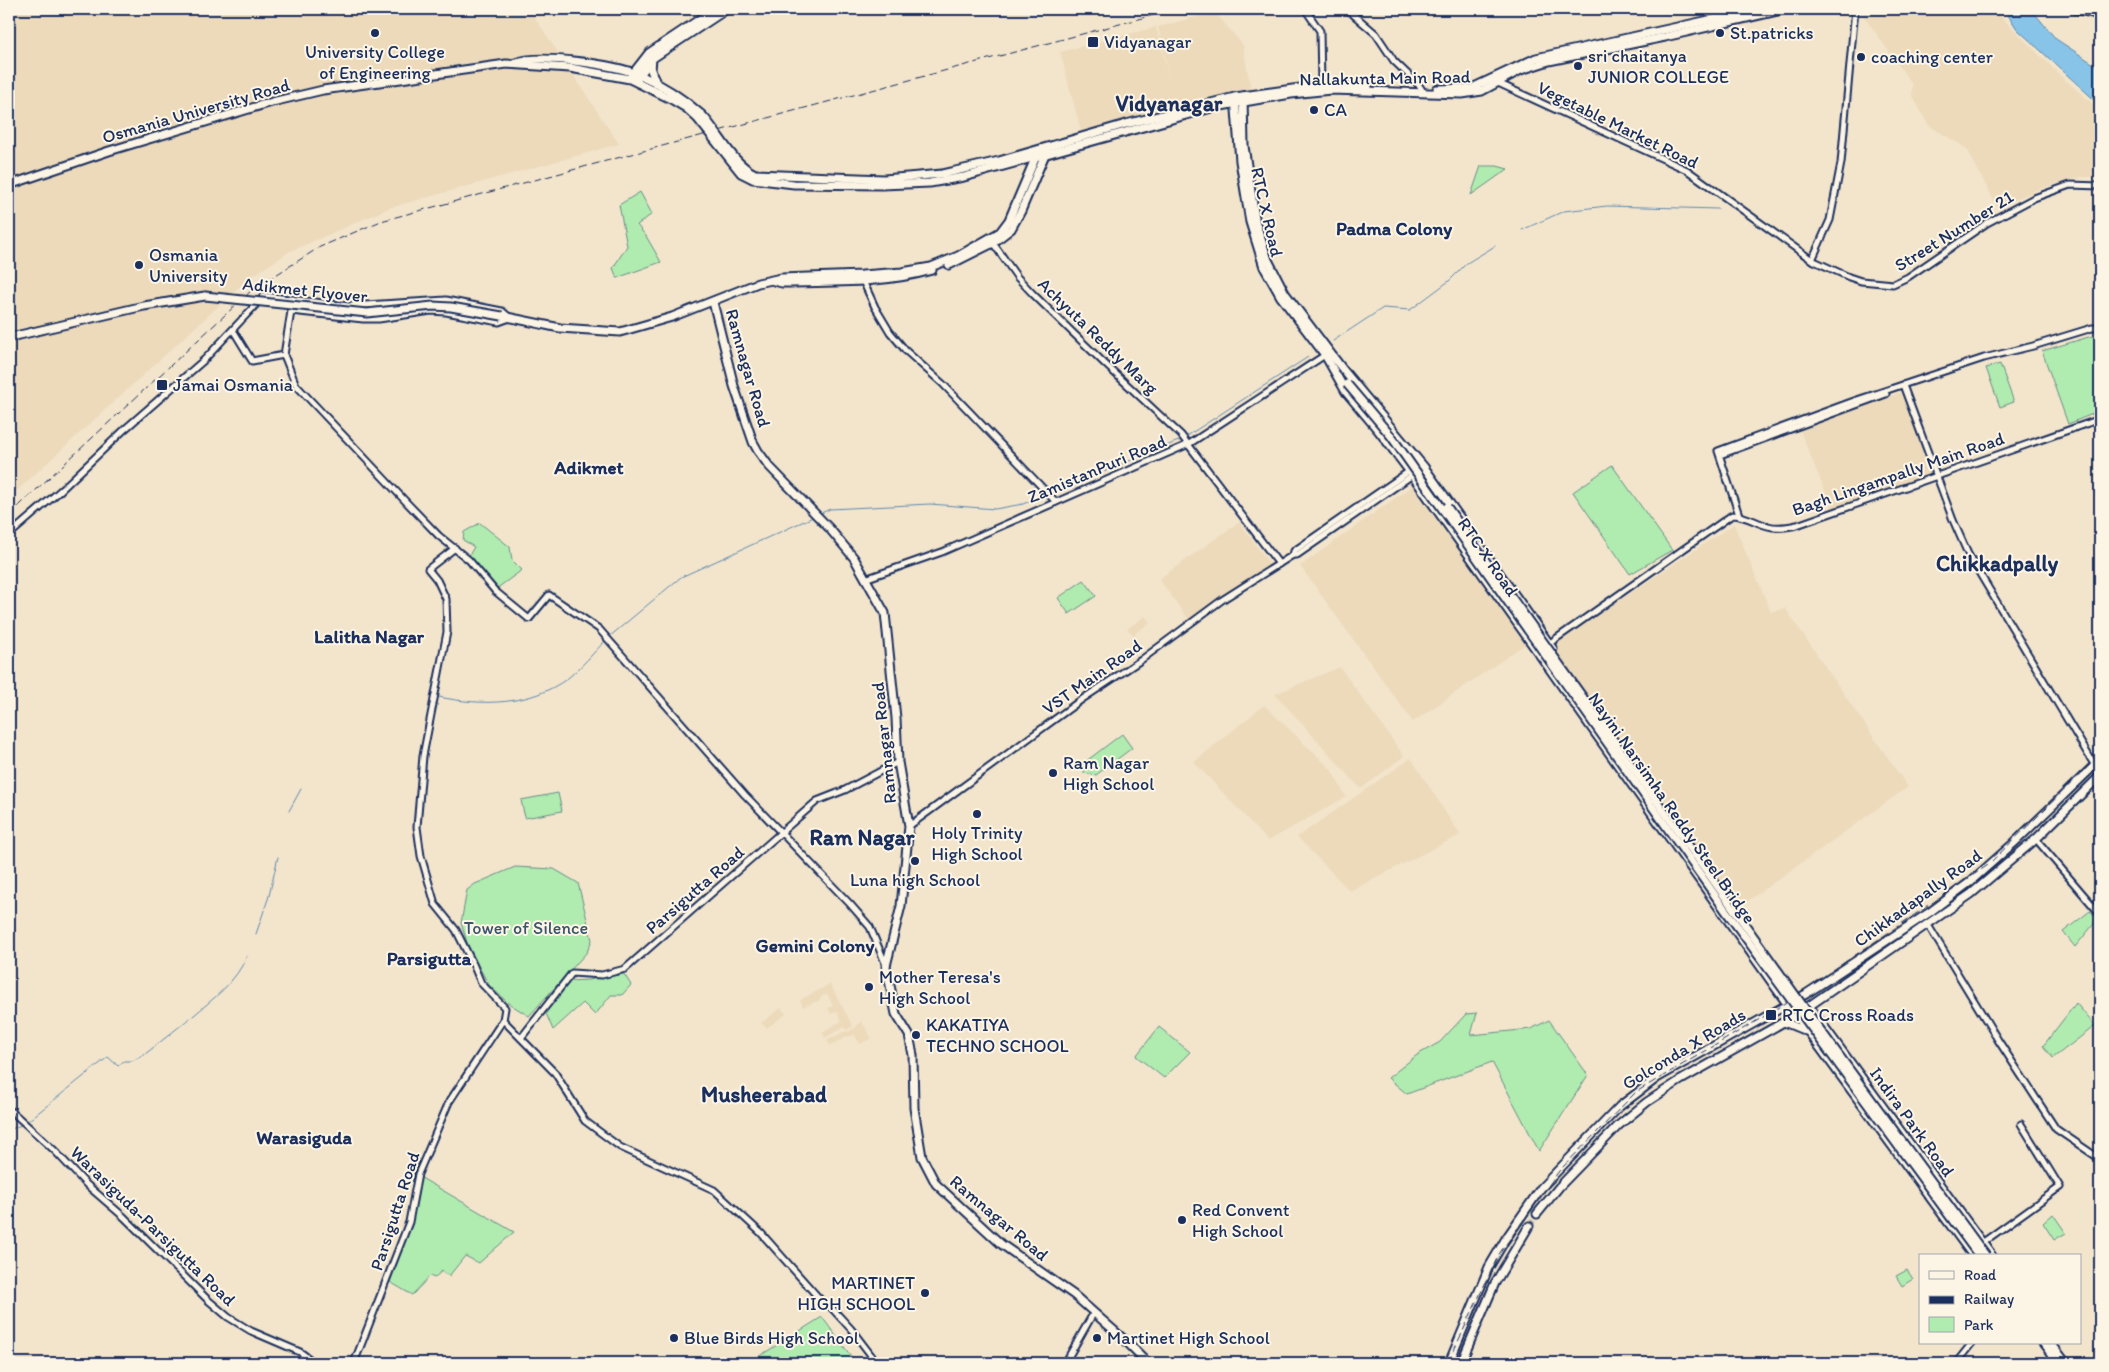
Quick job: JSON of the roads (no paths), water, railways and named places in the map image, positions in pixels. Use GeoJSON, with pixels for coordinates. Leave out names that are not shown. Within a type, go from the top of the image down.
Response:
{"type":"FeatureCollection","features":[{"type":"Feature","properties":{"kind":"main road"},"geometry":{"type":"LineString","coordinates":[[634,77],[649,54],[715,9]]}},
{"type":"Feature","properties":{"kind":"main road"},"geometry":{"type":"LineString","coordinates":[[634,77],[652,58],[727,9]]}},
{"type":"Feature","properties":{"kind":"main road","name":"Nallakunta Main Road"},"geometry":{"type":"LineString","coordinates":[[1239,100],[1321,90],[1423,91],[1472,88],[1536,58],[1759,9]]}},
{"type":"Feature","properties":{"kind":"main road","name":"Nallakunta Main Road"},"geometry":{"type":"LineString","coordinates":[[1239,100],[1321,86],[1475,93],[1521,70],[1549,61],[1786,9]]}},
{"type":"Feature","properties":{"kind":"main road"},"geometry":{"type":"LineString","coordinates":[[2074,9],[2100,14]]}},
{"type":"Feature","properties":{"kind":"main road"},"geometry":{"type":"LineString","coordinates":[[652,58],[651,70],[656,83]]}},
{"type":"Feature","properties":{"kind":"main road","name":"Osmania University Road"},"geometry":{"type":"LineString","coordinates":[[9,185],[109,151],[272,102],[323,90],[514,63],[570,68],[634,77],[656,83],[679,100],[698,119],[741,173],[754,177]]}},
{"type":"Feature","properties":{"kind":"main road","name":"Osmania University Road"},"geometry":{"type":"LineString","coordinates":[[634,77],[679,100]]}},
{"type":"Feature","properties":{"kind":"main road"},"geometry":{"type":"LineString","coordinates":[[754,177],[794,184],[882,185],[930,183],[964,177],[1024,160],[1045,151],[1239,100]]}},
{"type":"Feature","properties":{"kind":"main road","name":"RTC X Road"},"geometry":{"type":"LineString","coordinates":[[1239,100],[1240,161],[1264,268],[1281,297],[1325,356],[1346,392],[1411,474],[1788,1005]]}},
{"type":"Feature","properties":{"kind":"main road"},"geometry":{"type":"LineString","coordinates":[[774,281],[782,283],[905,278],[965,258],[993,243],[1011,229],[1030,190],[1045,151]]}},
{"type":"Feature","properties":{"kind":"main road"},"geometry":{"type":"LineString","coordinates":[[754,177],[884,179],[917,177],[962,170],[1037,154]]}},
{"type":"Feature","properties":{"kind":"main road"},"geometry":{"type":"LineString","coordinates":[[774,281],[781,278],[902,272],[931,266],[958,256],[1000,232],[1009,220],[1037,154]]}},
{"type":"Feature","properties":{"kind":"main road"},"geometry":{"type":"LineString","coordinates":[[1024,160],[1032,167]]}},
{"type":"Feature","properties":{"kind":"main road","name":"RTC X Road"},"geometry":{"type":"LineString","coordinates":[[1259,246],[1285,293],[1354,383],[1442,492],[1795,990],[1804,996]]}},
{"type":"Feature","properties":{"kind":"main road","name":"Adikmet Flyover"},"geometry":{"type":"LineString","coordinates":[[11,337],[196,296],[232,298],[368,313],[433,306],[451,307],[585,331],[620,332],[672,317],[758,283],[774,281]]}},
{"type":"Feature","properties":{"kind":"main road","name":"Ramnagar Road"},"geometry":{"type":"LineString","coordinates":[[713,302],[734,386],[753,442],[762,458],[854,558],[885,613],[896,718],[898,762],[909,826],[901,906],[886,966],[896,1014],[909,1035],[913,1054],[914,1108],[922,1156],[936,1184],[1001,1244],[1074,1295],[1148,1363]]}},
{"type":"Feature","properties":{"kind":"main road","name":"Nayini Narsimha Reddy Steel Bridge"},"geometry":{"type":"LineString","coordinates":[[1339,378],[1347,384],[1391,436],[1726,911],[1978,1254]]}},
{"type":"Feature","properties":{"kind":"main road","name":"RTC X Road"},"geometry":{"type":"LineString","coordinates":[[1442,492],[1442,500],[1447,507]]}},
{"type":"Feature","properties":{"kind":"main road","name":"Nayini Narsimha Reddy Steel Bridge"},"geometry":{"type":"LineString","coordinates":[[1447,507],[1790,989],[1985,1254]]}},
{"type":"Feature","properties":{"kind":"main road","name":"Chikkadapally Road"},"geometry":{"type":"LineString","coordinates":[[1788,1005],[1930,912],[1970,882],[2099,766]]}},
{"type":"Feature","properties":{"kind":"main road","name":"Chikkadapally Road"},"geometry":{"type":"LineString","coordinates":[[1537,1214],[1559,1187],[1619,1125],[1647,1102],[1681,1080],[1796,1015],[1811,1009],[1817,1001],[1928,925],[1971,894],[2036,839],[2100,776]]}},
{"type":"Feature","properties":{"kind":"main road"},"geometry":{"type":"LineString","coordinates":[[1863,957],[1869,966]]}},
{"type":"Feature","properties":{"kind":"main road"},"geometry":{"type":"LineString","coordinates":[[1760,966],[1773,958]]}},
{"type":"Feature","properties":{"kind":"main road"},"geometry":{"type":"LineString","coordinates":[[1774,1013],[1779,999],[1776,988]]}},
{"type":"Feature","properties":{"kind":"main road","name":"Golconda X Roads"},"geometry":{"type":"LineString","coordinates":[[1449,1363],[1489,1267],[1505,1240],[1534,1198],[1620,1106],[1657,1078],[1788,1005]]}},
{"type":"Feature","properties":{"kind":"main road","name":"Indira Park Road"},"geometry":{"type":"LineString","coordinates":[[1811,1009],[1991,1254]]}},
{"type":"Feature","properties":{"kind":"main road","name":"Indira Park Road"},"geometry":{"type":"LineString","coordinates":[[1796,1015],[1972,1254]]}},
{"type":"Feature","properties":{"kind":"main road"},"geometry":{"type":"LineString","coordinates":[[1784,1022],[1798,1026],[1808,1032]]}},
{"type":"Feature","properties":{"kind":"main road"},"geometry":{"type":"LineString","coordinates":[[1820,1049],[1834,1040]]}},
{"type":"Feature","properties":{"kind":"main road"},"geometry":{"type":"LineString","coordinates":[[1911,1171],[1922,1161]]}},
{"type":"Feature","properties":{"kind":"main road"},"geometry":{"type":"LineString","coordinates":[[1534,1198],[1544,1205]]}},
{"type":"Feature","properties":{"kind":"main road"},"geometry":{"type":"LineString","coordinates":[[1455,1352],[1462,1360],[1495,1283],[1529,1226]]}},
{"type":"Feature","properties":{"kind":"main road"},"geometry":{"type":"LineString","coordinates":[[2039,1344],[2052,1363]]}},
{"type":"Feature","properties":{"kind":"main road"},"geometry":{"type":"LineString","coordinates":[[2044,1344],[2058,1363]]}},
{"type":"Feature","properties":{"kind":"main road"},"geometry":{"type":"LineString","coordinates":[[2052,1344],[2066,1363]]}},
{"type":"Feature","properties":{"kind":"main road"},"geometry":{"type":"LineString","coordinates":[[2057,1344],[2070,1363]]}},
{"type":"Feature","properties":{"kind":"street"},"geometry":{"type":"LineString","coordinates":[[1305,9],[1320,31],[1321,86]]}},
{"type":"Feature","properties":{"kind":"street"},"geometry":{"type":"LineString","coordinates":[[1347,9],[1376,34],[1394,61],[1423,91]]}},
{"type":"Feature","properties":{"kind":"street"},"geometry":{"type":"LineString","coordinates":[[1812,260],[1830,220],[1841,163],[1855,9]]}},
{"type":"Feature","properties":{"kind":"street","name":"Vegetable Market Road"},"geometry":{"type":"LineString","coordinates":[[1498,83],[1687,170],[1812,260],[1849,277],[1878,283]]}},
{"type":"Feature","properties":{"kind":"street","name":"Street Number 21"},"geometry":{"type":"LineString","coordinates":[[1878,283],[1893,284],[1908,277],[1987,223],[2034,198],[2070,185],[2100,186]]}},
{"type":"Feature","properties":{"kind":"street","name":"Achyuta Reddy Marg"},"geometry":{"type":"LineString","coordinates":[[993,243],[1017,277],[1033,294],[1181,435],[1279,564]]}},
{"type":"Feature","properties":{"kind":"street"},"geometry":{"type":"LineString","coordinates":[[863,281],[890,332],[906,351],[943,384],[1054,500]]}},
{"type":"Feature","properties":{"kind":"street"},"geometry":{"type":"LineString","coordinates":[[9,535],[61,490],[125,429],[183,380],[264,296],[349,306],[446,300],[502,311],[510,318],[499,322],[431,311],[379,319],[363,319],[291,311]]}},
{"type":"Feature","properties":{"kind":"street"},"geometry":{"type":"LineString","coordinates":[[293,299],[284,355],[296,385],[439,536],[469,560],[495,591],[529,619],[549,595],[599,629],[745,795],[870,927],[886,966]]}},
{"type":"Feature","properties":{"kind":"street"},"geometry":{"type":"LineString","coordinates":[[1536,652],[1732,515],[1739,515],[1719,453],[1904,386],[2092,328],[2100,328]]}},
{"type":"Feature","properties":{"kind":"street"},"geometry":{"type":"LineString","coordinates":[[233,330],[252,361],[284,355]]}},
{"type":"Feature","properties":{"kind":"street","name":"ZamistanPuri Road"},"geometry":{"type":"LineString","coordinates":[[865,579],[942,552],[1054,500],[1188,443],[1325,356]]}},
{"type":"Feature","properties":{"kind":"street"},"geometry":{"type":"LineString","coordinates":[[1904,386],[1953,520],[1968,554],[2099,766]]}},
{"type":"Feature","properties":{"kind":"street","name":"Bagh Lingampally Main Road"},"geometry":{"type":"LineString","coordinates":[[1739,515],[1770,527],[1784,528],[1831,514],[2100,419]]}},
{"type":"Feature","properties":{"kind":"street","name":"VST Main Road"},"geometry":{"type":"LineString","coordinates":[[909,826],[1081,700],[1146,657],[1222,600],[1293,555],[1297,555],[1422,465]]}},
{"type":"Feature","properties":{"kind":"street"},"geometry":{"type":"LineString","coordinates":[[455,548],[428,569],[437,580],[446,600],[447,632],[423,756],[417,827],[421,856],[435,904],[456,930],[481,983],[505,1008],[503,1020],[555,1072],[585,1121],[598,1132],[630,1152],[714,1190],[761,1233],[825,1305],[828,1304],[851,1328],[877,1363]]}},
{"type":"Feature","properties":{"kind":"street","name":"Parsigutta Road"},"geometry":{"type":"LineString","coordinates":[[521,1038],[572,973],[602,975],[625,969],[817,802],[845,790],[898,762]]}},
{"type":"Feature","properties":{"kind":"street"},"geometry":{"type":"LineString","coordinates":[[2036,839],[2100,914]]}},
{"type":"Feature","properties":{"kind":"street"},"geometry":{"type":"LineString","coordinates":[[1928,925],[1998,1040],[2056,1129],[2100,1159]]}},
{"type":"Feature","properties":{"kind":"street","name":"Parsigutta Road"},"geometry":{"type":"LineString","coordinates":[[354,1363],[409,1222],[421,1167],[449,1102],[503,1020]]}},
{"type":"Feature","properties":{"kind":"street","name":"Warasiguda-Parsigutta Road"},"geometry":{"type":"LineString","coordinates":[[9,1108],[54,1150],[87,1185],[124,1217],[174,1268],[228,1317],[252,1331],[300,1352],[315,1363]]}},
{"type":"Feature","properties":{"kind":"street"},"geometry":{"type":"LineString","coordinates":[[1982,1242],[2060,1187],[2021,1124]]}},
{"type":"Feature","properties":{"kind":"street"},"geometry":{"type":"LineString","coordinates":[[1065,1363],[1093,1314]]}},
{"type":"Feature","properties":{"kind":"street"},"geometry":{"type":"LineString","coordinates":[[1956,1363],[1971,1344]]}},
{"type":"Feature","properties":{"kind":"water"},"geometry":{"type":"Polygon","coordinates":[[[2004,9],[2031,9],[2056,39],[2100,68],[2100,105],[2017,29],[2004,9]]]}},
{"type":"Feature","properties":{"kind":"waterway"},"geometry":{"type":"LineString","coordinates":[[1522,230],[1564,211],[1607,206],[1718,209]]}},
{"type":"Feature","properties":{"kind":"waterway"},"geometry":{"type":"LineString","coordinates":[[1333,341],[1383,308],[1410,310],[1449,281],[1467,263],[1495,246]]}},
{"type":"Feature","properties":{"kind":"waterway"},"geometry":{"type":"LineString","coordinates":[[1184,438],[1308,357]]}},
{"type":"Feature","properties":{"kind":"waterway"},"geometry":{"type":"LineString","coordinates":[[1050,493],[1181,440]]}},
{"type":"Feature","properties":{"kind":"waterway"},"geometry":{"type":"LineString","coordinates":[[819,514],[830,509],[930,504],[995,509],[1023,504],[1046,494]]}},
{"type":"Feature","properties":{"kind":"waterway"},"geometry":{"type":"LineString","coordinates":[[609,637],[681,577],[813,517]]}},
{"type":"Feature","properties":{"kind":"waterway"},"geometry":{"type":"LineString","coordinates":[[439,697],[472,702],[489,702],[522,699],[538,694],[568,678],[606,640]]}},
{"type":"Feature","properties":{"kind":"waterway"},"geometry":{"type":"LineString","coordinates":[[289,811],[301,789]]}},
{"type":"Feature","properties":{"kind":"waterway"},"geometry":{"type":"LineString","coordinates":[[256,934],[269,896],[278,857]]}},
{"type":"Feature","properties":{"kind":"waterway"},"geometry":{"type":"LineString","coordinates":[[193,1016],[231,982],[247,956]]}},
{"type":"Feature","properties":{"kind":"waterway"},"geometry":{"type":"LineString","coordinates":[[29,1120],[108,1057],[118,1066],[124,1061],[132,1061],[144,1055],[190,1018]]}},
{"type":"Feature","properties":{"kind":"waterway"},"geometry":{"type":"LineString","coordinates":[[9,1130],[21,1125]]}},
{"type":"Feature","properties":{"kind":"tunnel"},"geometry":{"type":"LineString","coordinates":[[1529,1226],[1537,1214]]}},
{"type":"Feature","properties":{"kind":"railway"},"geometry":{"type":"LineString","coordinates":[[9,515],[252,290],[320,247],[381,221],[1176,9]]}},
{"type":"Feature","properties":{"kind":"railway"},"geometry":{"type":"LineString","coordinates":[[1448,1363],[1499,1254],[1559,1171],[1636,1092],[1770,1013],[1988,865],[2100,755]]}},
{"type":"Feature","properties":{"kind":"place","name":"University College of Engineering"},"geometry":{"type":"Point","coordinates":[375,33]}},
{"type":"Feature","properties":{"kind":"place","name":"St.patricks"},"geometry":{"type":"Point","coordinates":[1720,33]}},
{"type":"Feature","properties":{"kind":"place","name":"Vidyanagar"},"geometry":{"type":"Point","coordinates":[1093,42]}},
{"type":"Feature","properties":{"kind":"place","name":"coaching center"},"geometry":{"type":"Point","coordinates":[1861,57]}},
{"type":"Feature","properties":{"kind":"place","name":"sri chaitanya JUNIOR COLLEGE"},"geometry":{"type":"Point","coordinates":[1578,66]}},
{"type":"Feature","properties":{"kind":"place","name":"CA"},"geometry":{"type":"Point","coordinates":[1314,110]}},
{"type":"Feature","properties":{"kind":"place","name":"Osmania University"},"geometry":{"type":"Point","coordinates":[139,265]}},
{"type":"Feature","properties":{"kind":"place","name":"Jamai Osmania"},"geometry":{"type":"Point","coordinates":[162,385]}},
{"type":"Feature","properties":{"kind":"place","name":"Ram Nagar High School"},"geometry":{"type":"Point","coordinates":[1053,773]}},
{"type":"Feature","properties":{"kind":"place","name":"Holy Trinity High School"},"geometry":{"type":"Point","coordinates":[977,814]}},
{"type":"Feature","properties":{"kind":"place","name":"Luna high School"},"geometry":{"type":"Point","coordinates":[915,861]}},
{"type":"Feature","properties":{"kind":"place","name":"Mother Teresa's High School"},"geometry":{"type":"Point","coordinates":[869,987]}},
{"type":"Feature","properties":{"kind":"place","name":"RTC Cross Roads"},"geometry":{"type":"Point","coordinates":[1771,1015]}},
{"type":"Feature","properties":{"kind":"place","name":"KAKATIYA TECHNO SCHOOL"},"geometry":{"type":"Point","coordinates":[916,1035]}},
{"type":"Feature","properties":{"kind":"place","name":"Red Convent High School"},"geometry":{"type":"Point","coordinates":[1182,1220]}},
{"type":"Feature","properties":{"kind":"place","name":"MARTINET HIGH SCHOOL"},"geometry":{"type":"Point","coordinates":[925,1293]}},
{"type":"Feature","properties":{"kind":"place","name":"Blue Birds High School"},"geometry":{"type":"Point","coordinates":[674,1338]}},
{"type":"Feature","properties":{"kind":"place","name":"Martinet High School"},"geometry":{"type":"Point","coordinates":[1097,1338]}},
{"type":"Feature","properties":{"kind":"district","name":"Vidyanagar"},"geometry":{"type":"Point","coordinates":[1169,103]}},
{"type":"Feature","properties":{"kind":"district","name":"Padma Colony"},"geometry":{"type":"Point","coordinates":[1394,228]}},
{"type":"Feature","properties":{"kind":"district","name":"Adikmet"},"geometry":{"type":"Point","coordinates":[589,467]}},
{"type":"Feature","properties":{"kind":"district","name":"Chikkadpally"},"geometry":{"type":"Point","coordinates":[1997,563]}},
{"type":"Feature","properties":{"kind":"district","name":"Lalitha Nagar"},"geometry":{"type":"Point","coordinates":[369,636]}},
{"type":"Feature","properties":{"kind":"district","name":"Ram Nagar"},"geometry":{"type":"Point","coordinates":[862,837]}},
{"type":"Feature","properties":{"kind":"district","name":"Gemini Colony"},"geometry":{"type":"Point","coordinates":[815,945]}},
{"type":"Feature","properties":{"kind":"district","name":"Parsigutta"},"geometry":{"type":"Point","coordinates":[429,958]}},
{"type":"Feature","properties":{"kind":"district","name":"Musheerabad"},"geometry":{"type":"Point","coordinates":[764,1094]}},
{"type":"Feature","properties":{"kind":"district","name":"Warasiguda"},"geometry":{"type":"Point","coordinates":[304,1137]}},
{"type":"Feature","properties":{"kind":"park label","name":"Tower of Silence"},"geometry":{"type":"Point","coordinates":[526,928]}}]}
